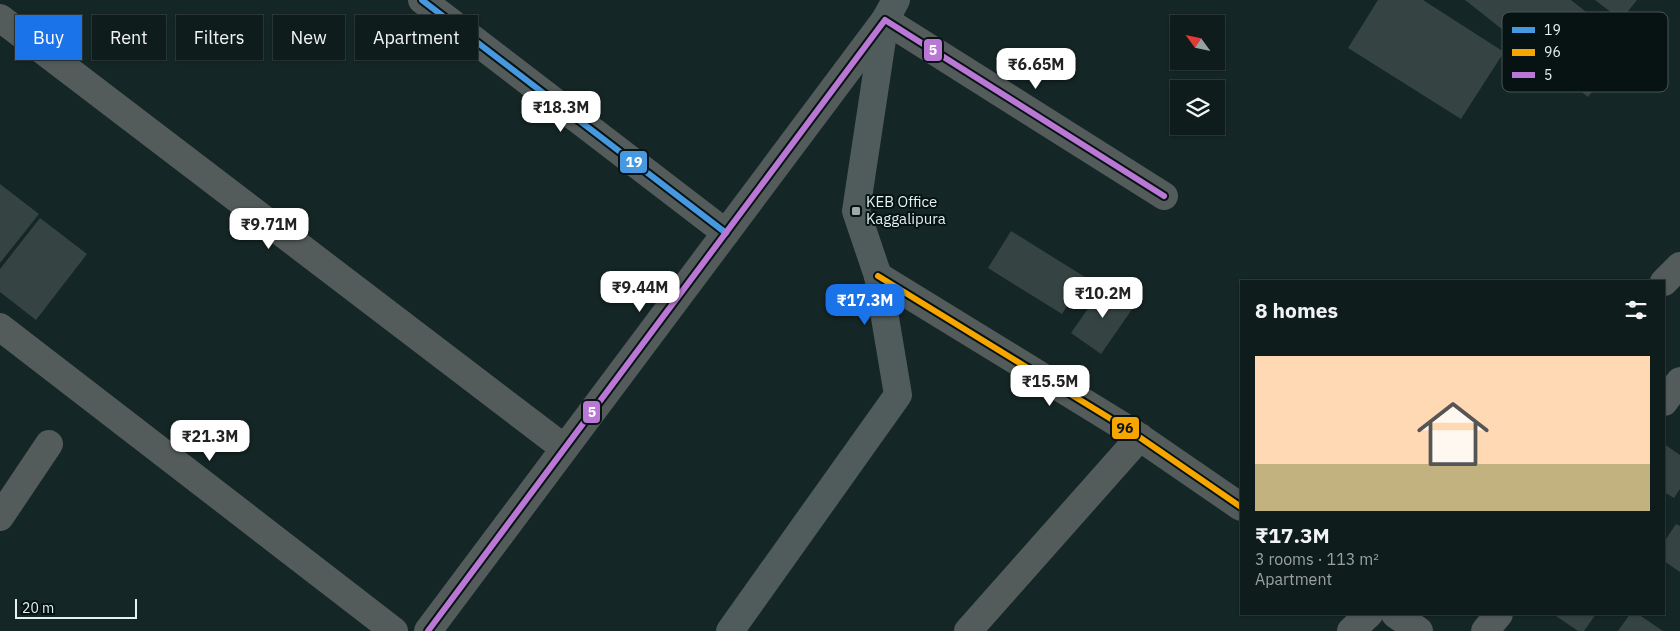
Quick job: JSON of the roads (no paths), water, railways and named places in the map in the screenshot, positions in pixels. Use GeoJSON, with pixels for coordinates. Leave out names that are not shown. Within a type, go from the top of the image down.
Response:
{"type":"FeatureCollection","features":[{"type":"Feature","properties":{"kind":"main road"},"geometry":{"type":"LineString","coordinates":[[730,631],[898,395],[878,276],[856,210],[891,10]]}},
{"type":"Feature","properties":{"kind":"street"},"geometry":{"type":"LineString","coordinates":[[422,0],[726,233]]}},
{"type":"Feature","properties":{"kind":"street"},"geometry":{"type":"LineString","coordinates":[[428,631],[891,10],[1164,196]]}},
{"type":"Feature","properties":{"kind":"street"},"geometry":{"type":"LineString","coordinates":[[0,18],[564,448]]}},
{"type":"Feature","properties":{"kind":"street"},"geometry":{"type":"LineString","coordinates":[[1665,281],[1680,266]]}},
{"type":"Feature","properties":{"kind":"street"},"geometry":{"type":"LineString","coordinates":[[878,276],[1140,437],[1240,506]]}},
{"type":"Feature","properties":{"kind":"street"},"geometry":{"type":"LineString","coordinates":[[0,327],[394,631]]}},
{"type":"Feature","properties":{"kind":"street"},"geometry":{"type":"LineString","coordinates":[[1665,401],[1680,381]]}},
{"type":"Feature","properties":{"kind":"street"},"geometry":{"type":"LineString","coordinates":[[968,631],[1140,437]]}},
{"type":"Feature","properties":{"kind":"street"},"geometry":{"type":"LineString","coordinates":[[0,517],[49,444]]}},
{"type":"Feature","properties":{"kind":"street"},"geometry":{"type":"LineString","coordinates":[[1351,631],[1368,615]]}},
{"type":"Feature","properties":{"kind":"street"},"geometry":{"type":"LineString","coordinates":[[1397,615],[1419,631]]}},
{"type":"Feature","properties":{"kind":"street"},"geometry":{"type":"LineString","coordinates":[[1485,631],[1498,615]]}},
{"type":"Feature","properties":{"kind":"place","name":"KEB Office Kaggalipura"},"geometry":{"type":"Point","coordinates":[856,211]}}]}
